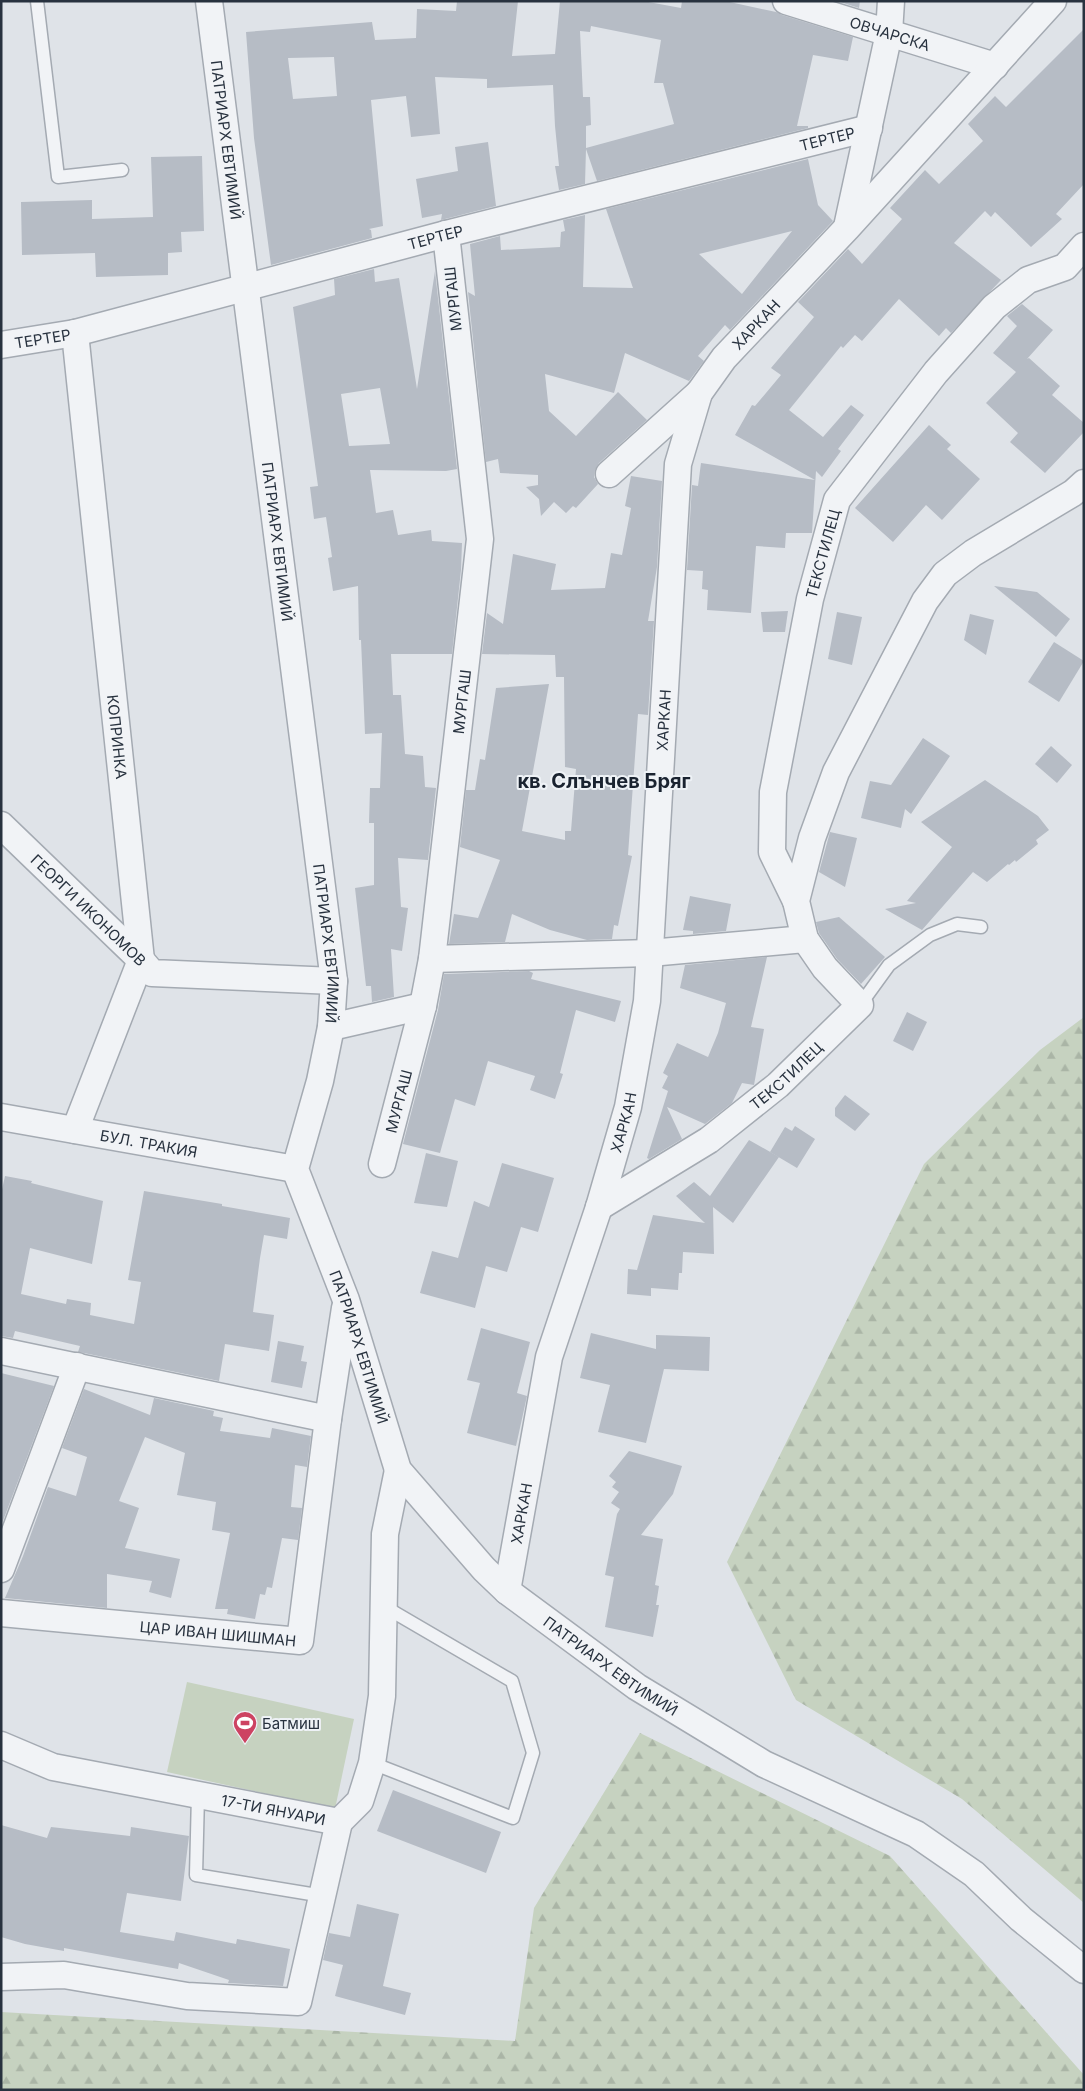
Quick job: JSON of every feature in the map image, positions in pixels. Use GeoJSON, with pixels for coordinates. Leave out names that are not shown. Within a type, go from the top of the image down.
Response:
{"type":"FeatureCollection","features":[{"type":"Feature","properties":{"kind":"street","name":"ПАТРИАРХ ЕВТИМИЙ"},"geometry":{"type":"LineString","coordinates":[[209,1],[334,981],[331,1027],[320,1081],[295,1169],[346,1300],[398,1470],[484,1569],[507,1591],[637,1688],[764,1764],[916,1834],[974,1874],[1021,1919],[1084,1970]]}},
{"type":"Feature","properties":{"kind":"street","name":"ОВЧАРСКА"},"geometry":{"type":"LineString","coordinates":[[786,1],[994,66]]}},
{"type":"Feature","properties":{"kind":"street"},"geometry":{"type":"LineString","coordinates":[[847,228],[888,33],[891,1]]}},
{"type":"Feature","properties":{"kind":"street","name":"ХАРКАН"},"geometry":{"type":"LineString","coordinates":[[507,1591],[549,1357],[599,1207],[628,1107],[647,1001],[678,464],[699,392],[724,358],[847,228],[1053,1]]}},
{"type":"Feature","properties":{"kind":"street","name":"ТЕРТЕР"},"geometry":{"type":"LineString","coordinates":[[1,346],[75,333],[446,234],[868,128]]}},
{"type":"Feature","properties":{"kind":"street","name":"МУРГАШ"},"geometry":{"type":"LineString","coordinates":[[382,1164],[423,1006],[432,959],[480,538],[446,234]]}},
{"type":"Feature","properties":{"kind":"street","name":"ТЕКСТИЛЕЦ"},"geometry":{"type":"LineString","coordinates":[[599,1207],[709,1140],[778,1085],[860,1005],[824,968],[805,939],[796,901],[772,852],[773,792],[810,599],[837,500],[936,372],[994,307],[1028,280],[1065,267],[1084,246]]}},
{"type":"Feature","properties":{"kind":"street","name":"КОПРИНКА"},"geometry":{"type":"LineString","coordinates":[[75,333],[141,960],[76,1130]]}},
{"type":"Feature","properties":{"kind":"street"},"geometry":{"type":"LineString","coordinates":[[608,474],[699,392]]}},
{"type":"Feature","properties":{"kind":"street","name":"ТЕКСТИЛЕЦ"},"geometry":{"type":"LineString","coordinates":[[796,901],[812,838],[836,772],[925,601],[945,574],[973,553],[1073,493],[1084,483]]}},
{"type":"Feature","properties":{"kind":"street","name":"ГЕОРГИ ИКОНОМОВ"},"geometry":{"type":"LineString","coordinates":[[1,825],[141,960],[152,973],[334,981]]}},
{"type":"Feature","properties":{"kind":"street"},"geometry":{"type":"LineString","coordinates":[[432,959],[650,953],[805,939]]}},
{"type":"Feature","properties":{"kind":"street"},"geometry":{"type":"LineString","coordinates":[[331,1027],[423,1006]]}},
{"type":"Feature","properties":{"kind":"street","name":"БУЛ. ТРАКИЯ"},"geometry":{"type":"LineString","coordinates":[[1,1117],[295,1169]]}},
{"type":"Feature","properties":{"kind":"street","name":"ЦАР ИВАН ШИШМАН"},"geometry":{"type":"LineString","coordinates":[[1,1613],[300,1641],[328,1419],[346,1300]]}},
{"type":"Feature","properties":{"kind":"street"},"geometry":{"type":"LineString","coordinates":[[1,1351],[328,1419]]}},
{"type":"Feature","properties":{"kind":"street"},"geometry":{"type":"LineString","coordinates":[[1,1569],[77,1366]]}},
{"type":"Feature","properties":{"kind":"street","name":"17-ТИ ЯНУАРИ"},"geometry":{"type":"LineString","coordinates":[[1,1745],[53,1767],[339,1822],[360,1801],[372,1763],[382,1696],[385,1534],[398,1470]]}},
{"type":"Feature","properties":{"kind":"street"},"geometry":{"type":"LineString","coordinates":[[1,1977],[64,1975],[187,1996],[298,2002],[339,1822]]}},
{"type":"Feature","properties":{"kind":"lane"},"geometry":{"type":"LineString","coordinates":[[37,1],[58,178],[122,170]]}},
{"type":"Feature","properties":{"kind":"lane"},"geometry":{"type":"LineString","coordinates":[[860,1005],[889,965],[930,935],[958,924],[981,927]]}},
{"type":"Feature","properties":{"kind":"lane"},"geometry":{"type":"LineString","coordinates":[[372,1763],[513,1818],[533,1753],[512,1681],[385,1607]]}},
{"type":"Feature","properties":{"kind":"lane"},"geometry":{"type":"LineString","coordinates":[[198,1795],[196,1875],[323,1896]]}},
{"type":"Feature","properties":{"kind":"green space"},"geometry":{"type":"Polygon","coordinates":[[[1084,1017],[1084,1903],[962,1799],[796,1700],[727,1562],[924,1164],[1040,1050],[1084,1017]]]}},
{"type":"Feature","properties":{"kind":"green space"},"geometry":{"type":"Polygon","coordinates":[[[187,1682],[354,1719],[335,1809],[167,1772],[187,1682]]]}},
{"type":"Feature","properties":{"kind":"green space"},"geometry":{"type":"Polygon","coordinates":[[[640,1733],[890,1856],[1084,2075],[1084,2090],[1,2090],[1,2012],[515,2041],[534,1908],[640,1733]]]}},
{"type":"Feature","properties":{"kind":"building"},"geometry":{"type":"Polygon","coordinates":[[[457,1],[518,1],[512,56],[555,54],[560,1],[643,1],[681,8],[682,1],[725,1],[776,12],[853,37],[848,61],[813,55],[797,126],[808,126],[808,128],[597,181],[586,149],[585,184],[559,190],[555,166],[559,166],[553,85],[487,88],[487,79],[435,77],[440,134],[411,137],[406,96],[371,100],[383,226],[369,229],[371,230],[372,238],[271,265],[254,138],[246,32],[372,22],[375,40],[416,38],[417,9],[456,11],[457,1]],[[591,26],[590,32],[580,31],[583,97],[590,97],[591,125],[586,126],[586,148],[674,124],[663,83],[654,83],[661,40],[591,26]],[[334,57],[288,58],[293,99],[337,96],[334,57]]]}},
{"type":"Feature","properties":{"kind":"building"},"geometry":{"type":"Polygon","coordinates":[[[837,1],[860,1],[859,8],[837,1]]]}},
{"type":"Feature","properties":{"kind":"building"},"geometry":{"type":"Polygon","coordinates":[[[1084,29],[1084,184],[1056,214],[1062,219],[1031,247],[995,212],[991,217],[985,211],[954,243],[1001,280],[951,333],[946,328],[939,336],[899,299],[862,341],[855,335],[843,348],[841,346],[789,410],[823,437],[851,405],[864,415],[838,449],[841,451],[822,477],[816,471],[812,533],[786,533],[785,548],[756,546],[751,613],[707,610],[708,590],[702,589],[703,571],[687,570],[692,485],[698,486],[701,463],[815,480],[735,435],[752,405],[755,406],[781,375],[771,368],[814,317],[798,302],[848,249],[862,264],[902,219],[890,208],[925,170],[939,184],[983,141],[968,124],[995,96],[1006,107],[1084,29]]]}},
{"type":"Feature","properties":{"kind":"building"},"geometry":{"type":"Polygon","coordinates":[[[488,142],[496,206],[441,220],[442,214],[422,218],[416,179],[458,171],[455,147],[488,142]]]}},
{"type":"Feature","properties":{"kind":"building"},"geometry":{"type":"Polygon","coordinates":[[[202,156],[204,231],[181,232],[182,252],[168,253],[168,275],[96,277],[95,253],[22,255],[21,202],[92,200],[92,219],[153,217],[151,157],[202,156]]]}},
{"type":"Feature","properties":{"kind":"building"},"geometry":{"type":"Polygon","coordinates":[[[808,159],[818,205],[833,221],[730,330],[725,325],[698,356],[704,361],[689,381],[625,353],[614,393],[545,374],[549,411],[576,436],[618,392],[647,420],[599,463],[594,477],[598,484],[576,508],[573,506],[566,513],[554,502],[541,516],[539,499],[526,487],[538,485],[538,475],[500,473],[498,459],[486,462],[468,292],[475,296],[470,244],[500,236],[501,250],[560,247],[561,232],[565,231],[563,220],[585,215],[583,287],[633,288],[606,209],[808,159]],[[792,231],[699,254],[742,294],[792,231]]]}},
{"type":"Feature","properties":{"kind":"building"},"geometry":{"type":"Polygon","coordinates":[[[374,269],[375,282],[399,278],[417,389],[435,271],[457,469],[446,471],[370,470],[376,513],[393,510],[398,535],[431,530],[432,541],[462,543],[452,654],[391,654],[393,695],[401,695],[405,754],[423,756],[425,787],[436,788],[428,860],[398,858],[401,907],[408,908],[402,951],[391,949],[394,997],[372,1002],[371,986],[366,986],[355,888],[374,885],[374,823],[369,823],[370,788],[380,788],[382,733],[365,734],[361,640],[359,640],[358,586],[333,591],[328,558],[332,557],[326,517],[314,519],[310,487],[318,486],[293,307],[335,295],[334,279],[374,269]],[[380,388],[341,394],[349,446],[390,444],[380,388]]]}},
{"type":"Feature","properties":{"kind":"building"},"geometry":{"type":"Polygon","coordinates":[[[1022,304],[1053,330],[1027,359],[1029,358],[1060,386],[1052,395],[1084,423],[1084,432],[1045,473],[1010,442],[1018,433],[986,403],[1016,372],[993,353],[1017,326],[1007,316],[1022,304]]]}},
{"type":"Feature","properties":{"kind":"building"},"geometry":{"type":"Polygon","coordinates":[[[929,425],[951,445],[947,449],[980,479],[942,520],[926,505],[893,542],[855,508],[929,425]]]}},
{"type":"Feature","properties":{"kind":"building"},"geometry":{"type":"Polygon","coordinates":[[[631,476],[662,481],[657,567],[648,621],[654,621],[648,715],[638,714],[628,855],[632,856],[618,926],[614,925],[612,939],[587,940],[550,930],[512,914],[505,942],[449,944],[454,914],[478,918],[500,860],[460,847],[466,790],[475,790],[480,759],[485,760],[496,688],[549,684],[522,831],[565,840],[565,831],[571,831],[576,769],[565,767],[564,677],[556,677],[555,655],[482,654],[487,613],[503,624],[513,554],[556,564],[551,590],[605,588],[611,553],[622,555],[631,508],[625,506],[631,476]]]}},
{"type":"Feature","properties":{"kind":"building"},"geometry":{"type":"Polygon","coordinates":[[[994,586],[1037,592],[1070,619],[1056,637],[994,586]]]}},
{"type":"Feature","properties":{"kind":"building"},"geometry":{"type":"Polygon","coordinates":[[[788,611],[785,632],[763,632],[761,612],[788,611]]]}},
{"type":"Feature","properties":{"kind":"building"},"geometry":{"type":"Polygon","coordinates":[[[837,612],[862,617],[852,665],[828,659],[837,612]]]}},
{"type":"Feature","properties":{"kind":"building"},"geometry":{"type":"Polygon","coordinates":[[[970,614],[994,620],[986,655],[964,640],[970,614]]]}},
{"type":"Feature","properties":{"kind":"building"},"geometry":{"type":"Polygon","coordinates":[[[1054,642],[1084,661],[1059,702],[1028,682],[1054,642]]]}},
{"type":"Feature","properties":{"kind":"building"},"geometry":{"type":"Polygon","coordinates":[[[923,738],[950,756],[911,814],[905,809],[901,828],[861,818],[870,781],[891,785],[923,738]]]}},
{"type":"Feature","properties":{"kind":"building"},"geometry":{"type":"Polygon","coordinates":[[[1051,746],[1072,765],[1057,783],[1035,764],[1051,746]]]}},
{"type":"Feature","properties":{"kind":"building"},"geometry":{"type":"Polygon","coordinates":[[[985,780],[1038,816],[1049,830],[1036,840],[1038,844],[1016,862],[1015,860],[1008,864],[987,882],[973,872],[922,930],[885,909],[916,903],[907,901],[952,847],[921,822],[985,780]]]}},
{"type":"Feature","properties":{"kind":"building"},"geometry":{"type":"Polygon","coordinates":[[[830,832],[857,838],[845,887],[819,872],[830,832]]]}},
{"type":"Feature","properties":{"kind":"building"},"geometry":{"type":"Polygon","coordinates":[[[690,896],[731,904],[726,931],[693,934],[693,931],[683,930],[690,896]]]}},
{"type":"Feature","properties":{"kind":"building"},"geometry":{"type":"Polygon","coordinates":[[[839,917],[885,957],[861,984],[837,959],[819,933],[816,922],[839,917]]]}},
{"type":"Feature","properties":{"kind":"building"},"geometry":{"type":"Polygon","coordinates":[[[767,957],[751,1027],[764,1029],[754,1085],[742,1083],[732,1103],[705,1124],[667,1107],[682,1139],[649,1159],[647,1158],[668,1091],[662,1088],[668,1076],[663,1073],[677,1043],[708,1057],[718,1033],[726,1003],[680,988],[685,965],[767,957]]]}},
{"type":"Feature","properties":{"kind":"building"},"geometry":{"type":"Polygon","coordinates":[[[529,971],[533,973],[531,979],[621,1001],[615,1022],[576,1010],[560,1073],[563,1074],[555,1099],[530,1090],[535,1076],[488,1061],[475,1106],[455,1099],[440,1153],[403,1144],[438,1010],[444,974],[529,971]]]}},
{"type":"Feature","properties":{"kind":"building"},"geometry":{"type":"Polygon","coordinates":[[[907,1012],[927,1022],[913,1051],[893,1041],[907,1012]]]}},
{"type":"Feature","properties":{"kind":"building"},"geometry":{"type":"Polygon","coordinates":[[[845,1095],[870,1114],[855,1131],[835,1116],[835,1108],[845,1095]]]}},
{"type":"Feature","properties":{"kind":"building"},"geometry":{"type":"Polygon","coordinates":[[[795,1126],[815,1139],[797,1168],[770,1152],[785,1127],[792,1131],[795,1126]]]}},
{"type":"Feature","properties":{"kind":"building"},"geometry":{"type":"Polygon","coordinates":[[[749,1140],[779,1157],[733,1223],[713,1207],[714,1254],[683,1252],[682,1273],[679,1273],[678,1290],[651,1288],[651,1296],[627,1294],[628,1269],[637,1270],[653,1215],[705,1223],[676,1196],[694,1182],[710,1196],[749,1140]]]}},
{"type":"Feature","properties":{"kind":"building"},"geometry":{"type":"Polygon","coordinates":[[[426,1153],[458,1161],[447,1207],[414,1203],[426,1153]]]}},
{"type":"Feature","properties":{"kind":"building"},"geometry":{"type":"Polygon","coordinates":[[[502,1163],[554,1178],[538,1232],[521,1227],[507,1272],[486,1266],[475,1308],[420,1293],[432,1251],[458,1258],[474,1201],[489,1207],[502,1163]]]}},
{"type":"Feature","properties":{"kind":"building"},"geometry":{"type":"Polygon","coordinates":[[[5,1176],[32,1181],[31,1183],[103,1201],[92,1264],[30,1248],[21,1294],[66,1304],[67,1299],[91,1303],[90,1315],[134,1324],[141,1282],[128,1280],[144,1191],[290,1218],[287,1239],[264,1235],[260,1258],[253,1312],[274,1315],[269,1351],[225,1344],[219,1381],[78,1352],[80,1346],[15,1331],[13,1338],[1,1336],[1,1194],[5,1176]]]}},
{"type":"Feature","properties":{"kind":"building"},"geometry":{"type":"Polygon","coordinates":[[[481,1328],[530,1342],[517,1393],[527,1396],[516,1446],[467,1433],[480,1383],[467,1380],[481,1328]]]}},
{"type":"Feature","properties":{"kind":"building"},"geometry":{"type":"Polygon","coordinates":[[[591,1333],[656,1349],[656,1335],[710,1337],[709,1371],[664,1369],[646,1443],[598,1432],[610,1385],[580,1378],[591,1333]]]}},
{"type":"Feature","properties":{"kind":"building"},"geometry":{"type":"Polygon","coordinates":[[[278,1341],[304,1346],[301,1361],[307,1362],[302,1388],[271,1382],[278,1341]]]}},
{"type":"Feature","properties":{"kind":"building"},"geometry":{"type":"Polygon","coordinates":[[[1,1373],[54,1386],[1,1526],[1,1373]]]}},
{"type":"Feature","properties":{"kind":"building"},"geometry":{"type":"Polygon","coordinates":[[[84,1389],[150,1415],[154,1398],[214,1411],[213,1416],[223,1418],[220,1431],[270,1438],[272,1428],[311,1436],[307,1467],[295,1465],[291,1507],[302,1508],[298,1540],[282,1538],[272,1588],[267,1587],[265,1595],[260,1594],[255,1619],[227,1614],[228,1609],[215,1609],[230,1533],[212,1530],[216,1502],[177,1495],[185,1453],[145,1437],[119,1501],[139,1508],[125,1548],[180,1559],[171,1598],[149,1592],[152,1581],[107,1574],[107,1608],[5,1598],[23,1556],[48,1487],[76,1496],[87,1457],[62,1448],[84,1389]]]}},
{"type":"Feature","properties":{"kind":"building"},"geometry":{"type":"Polygon","coordinates":[[[629,1451],[682,1466],[673,1494],[641,1535],[663,1539],[655,1585],[659,1586],[656,1605],[659,1605],[653,1637],[605,1627],[614,1577],[605,1575],[617,1514],[620,1509],[611,1503],[619,1492],[612,1487],[616,1482],[609,1476],[629,1451]]]}},
{"type":"Feature","properties":{"kind":"building"},"geometry":{"type":"Polygon","coordinates":[[[393,1790],[501,1832],[486,1873],[377,1831],[393,1790]]]}},
{"type":"Feature","properties":{"kind":"building"},"geometry":{"type":"Polygon","coordinates":[[[1,1825],[47,1838],[51,1827],[130,1836],[131,1827],[189,1836],[181,1901],[127,1893],[120,1932],[174,1941],[176,1932],[236,1944],[237,1939],[290,1949],[283,1986],[228,1983],[229,1980],[179,1963],[178,1969],[64,1948],[64,1951],[25,1944],[1,1937],[1,1825]]]}},
{"type":"Feature","properties":{"kind":"building"},"geometry":{"type":"Polygon","coordinates":[[[357,1904],[399,1914],[383,1986],[411,1993],[405,2015],[335,1996],[343,1965],[323,1960],[329,1933],[350,1937],[357,1904]]]}},
{"type":"Feature","properties":{"kind":"place","name":"Батмиш"},"geometry":{"type":"Point","coordinates":[245,1744]}},
{"type":"Feature","properties":{"kind":"district","name":"кв. Слънчев Бряг"},"geometry":{"type":"Point","coordinates":[604,781]}}]}
